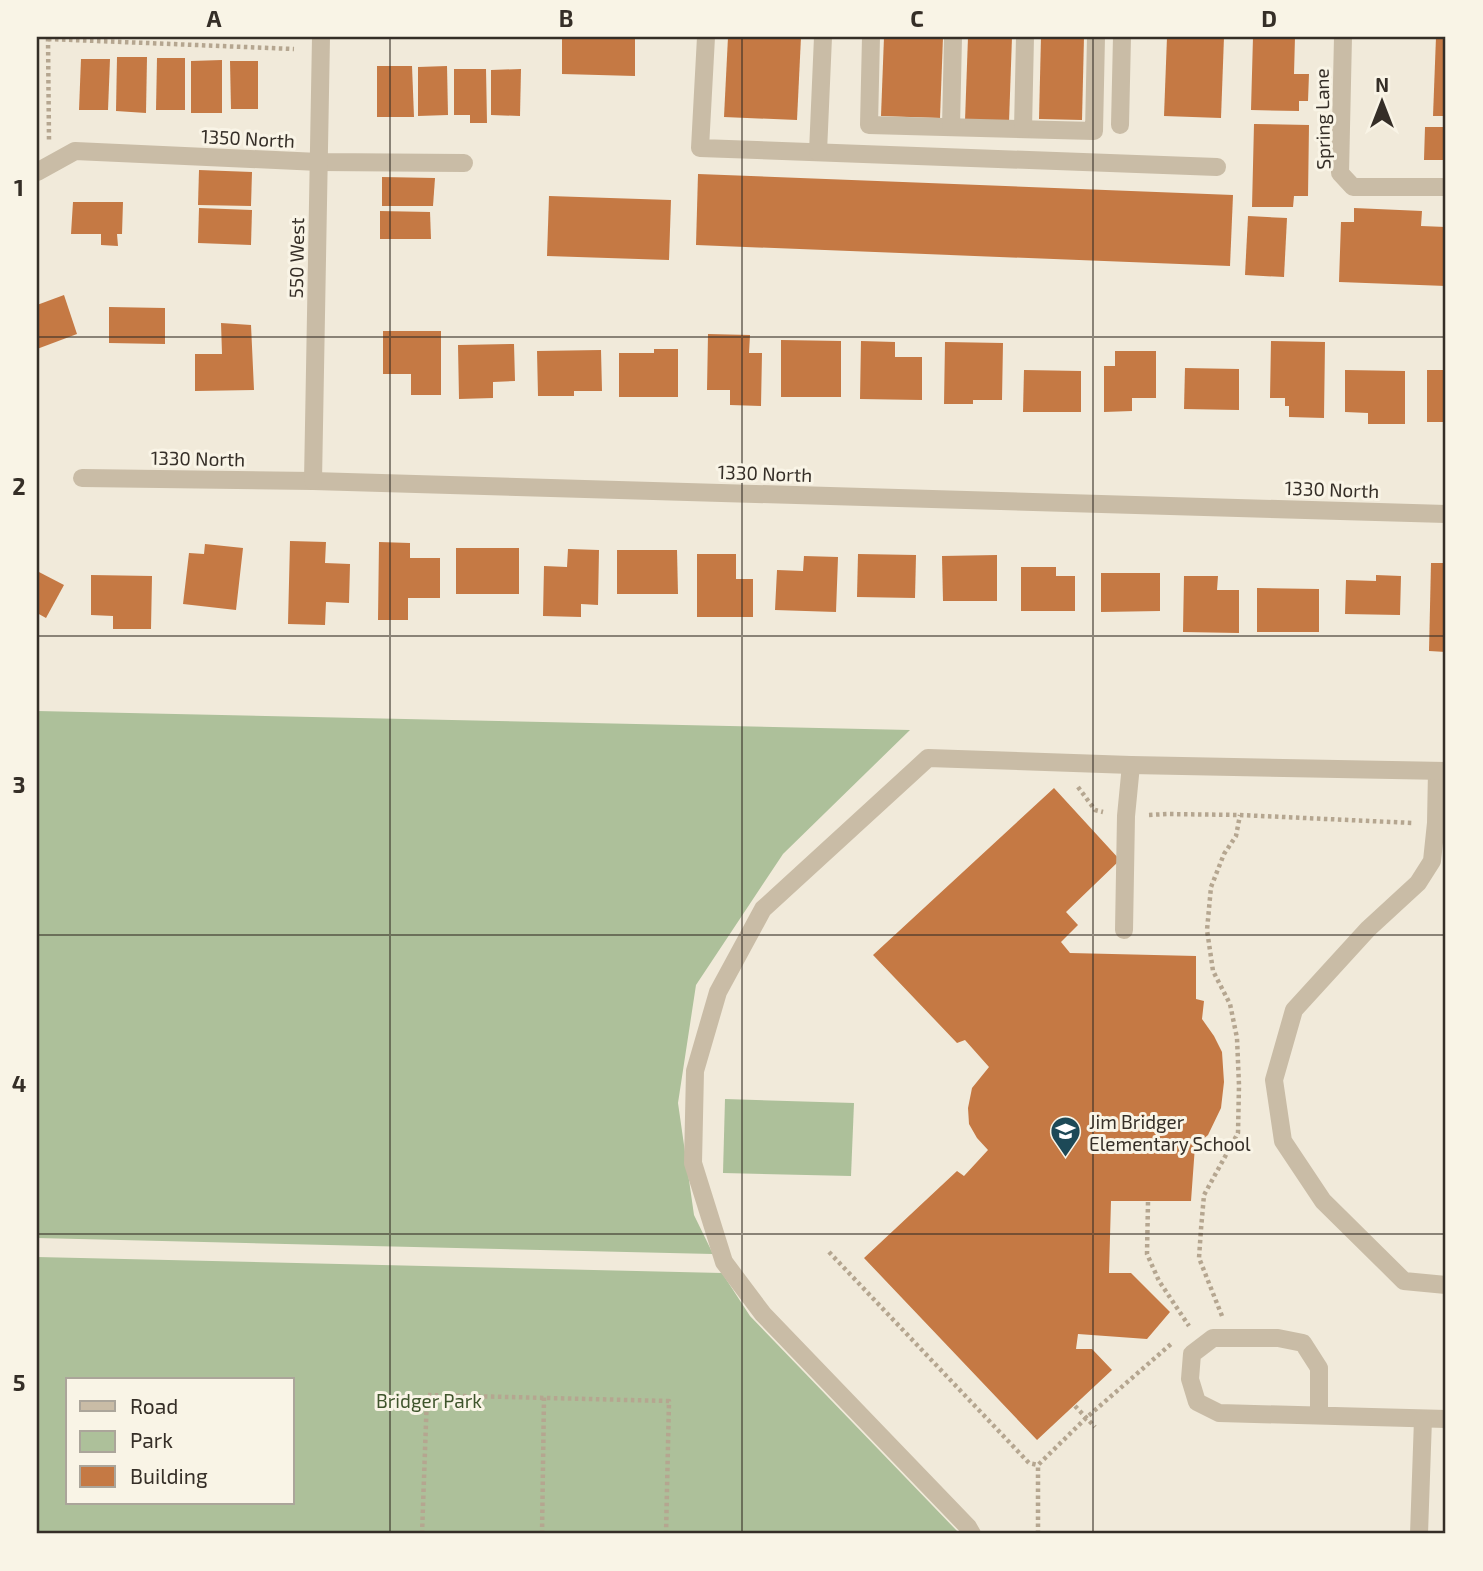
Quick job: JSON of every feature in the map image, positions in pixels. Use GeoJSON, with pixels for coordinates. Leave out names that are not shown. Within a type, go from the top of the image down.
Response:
{"type":"FeatureCollection","features":[{"type":"Feature","properties":{"kind":"street","name":"550 West"},"geometry":{"type":"LineString","coordinates":[[313,481],[321,37]]}},
{"type":"Feature","properties":{"kind":"street"},"geometry":{"type":"LineString","coordinates":[[706,37],[699,149],[1217,167]]}},
{"type":"Feature","properties":{"kind":"street"},"geometry":{"type":"LineString","coordinates":[[818,152],[822,37]]}},
{"type":"Feature","properties":{"kind":"street"},"geometry":{"type":"LineString","coordinates":[[871,37],[869,124],[1094,131],[1096,37]]}},
{"type":"Feature","properties":{"kind":"street"},"geometry":{"type":"LineString","coordinates":[[951,127],[953,37]]}},
{"type":"Feature","properties":{"kind":"street"},"geometry":{"type":"LineString","coordinates":[[1023,129],[1025,37]]}},
{"type":"Feature","properties":{"kind":"street"},"geometry":{"type":"LineString","coordinates":[[1120,125],[1122,37]]}},
{"type":"Feature","properties":{"kind":"street","name":"Spring Lane"},"geometry":{"type":"LineString","coordinates":[[1343,37],[1340,173],[1353,187],[1446,187]]}},
{"type":"Feature","properties":{"kind":"street","name":"1350 North"},"geometry":{"type":"LineString","coordinates":[[37,172],[75,151],[319,162],[464,163]]}},
{"type":"Feature","properties":{"kind":"street","name":"1330 North"},"geometry":{"type":"LineString","coordinates":[[82,478],[313,481],[1446,514]]}},
{"type":"Feature","properties":{"kind":"street"},"geometry":{"type":"LineString","coordinates":[[972,1534],[763,1314],[724,1262],[693,1163],[695,1071],[718,992],[763,908],[928,758],[1441,771],[1432,862],[1418,883],[1368,929],[1294,1010],[1274,1080],[1283,1141],[1323,1201],[1404,1281],[1446,1284]]}},
{"type":"Feature","properties":{"kind":"street"},"geometry":{"type":"LineString","coordinates":[[1124,930],[1126,816],[1131,765]]}},
{"type":"Feature","properties":{"kind":"street"},"geometry":{"type":"LineString","coordinates":[[1319,1415],[1319,1368],[1303,1343],[1278,1338],[1213,1338],[1192,1354],[1190,1379],[1197,1402],[1220,1413],[1446,1419]]}},
{"type":"Feature","properties":{"kind":"street"},"geometry":{"type":"LineString","coordinates":[[1419,1534],[1423,1419]]}},
{"type":"Feature","properties":{"kind":"path"},"geometry":{"type":"LineString","coordinates":[[49,149],[48,38],[294,49]]}},
{"type":"Feature","properties":{"kind":"path"},"geometry":{"type":"LineString","coordinates":[[1060,763],[1095,810],[1126,816],[1167,814],[1417,823]]}},
{"type":"Feature","properties":{"kind":"path"},"geometry":{"type":"LineString","coordinates":[[1224,1320],[1199,1258],[1205,1195],[1238,1133],[1237,1038],[1230,1004],[1213,971],[1207,930],[1211,887],[1224,854],[1236,836],[1240,816]]}},
{"type":"Feature","properties":{"kind":"path"},"geometry":{"type":"LineString","coordinates":[[1148,1202],[1147,1254],[1159,1281],[1190,1327]]}},
{"type":"Feature","properties":{"kind":"path"},"geometry":{"type":"LineString","coordinates":[[829,1252],[1029,1463],[1038,1465]]}},
{"type":"Feature","properties":{"kind":"path"},"geometry":{"type":"LineString","coordinates":[[1038,1534],[1038,1465],[1086,1418],[1174,1341]]}},
{"type":"Feature","properties":{"kind":"path"},"geometry":{"type":"LineString","coordinates":[[422,1534],[427,1395],[669,1401],[666,1534]]}},
{"type":"Feature","properties":{"kind":"path"},"geometry":{"type":"LineString","coordinates":[[542,1534],[544,1397]]}},
{"type":"Feature","properties":{"kind":"path"},"geometry":{"type":"LineString","coordinates":[[1075,1406],[1095,1427]]}},
{"type":"Feature","properties":{"kind":"green space"},"geometry":{"type":"Polygon","coordinates":[[[37,711],[910,730],[783,854],[696,985],[678,1103],[694,1215],[713,1254],[37,1238],[37,711]]]}},
{"type":"Feature","properties":{"kind":"green space"},"geometry":{"type":"Polygon","coordinates":[[[725,1099],[854,1103],[851,1176],[723,1173],[725,1099]]]}},
{"type":"Feature","properties":{"kind":"green space","name":"Bridger Park"},"geometry":{"type":"Polygon","coordinates":[[[37,1257],[722,1273],[750,1316],[958,1532],[990,1534],[37,1534],[37,1257]]]}},
{"type":"Feature","properties":{"kind":"building"},"geometry":{"type":"Polygon","coordinates":[[[562,37],[635,37],[635,76],[562,74],[562,37]]]}},
{"type":"Feature","properties":{"kind":"building"},"geometry":{"type":"Polygon","coordinates":[[[728,37],[801,37],[797,120],[724,117],[728,37]]]}},
{"type":"Feature","properties":{"kind":"building"},"geometry":{"type":"Polygon","coordinates":[[[884,37],[943,37],[940,118],[881,116],[884,37]]]}},
{"type":"Feature","properties":{"kind":"building"},"geometry":{"type":"Polygon","coordinates":[[[968,37],[1012,37],[1009,122],[965,121],[968,37]]]}},
{"type":"Feature","properties":{"kind":"building"},"geometry":{"type":"Polygon","coordinates":[[[1041,37],[1084,37],[1082,120],[1039,119],[1041,37]]]}},
{"type":"Feature","properties":{"kind":"building"},"geometry":{"type":"Polygon","coordinates":[[[1167,37],[1224,37],[1221,118],[1164,116],[1167,37]]]}},
{"type":"Feature","properties":{"kind":"building"},"geometry":{"type":"Polygon","coordinates":[[[1253,37],[1295,37],[1294,74],[1309,74],[1308,101],[1299,101],[1299,111],[1251,110],[1253,37]]]}},
{"type":"Feature","properties":{"kind":"building"},"geometry":{"type":"Polygon","coordinates":[[[1436,37],[1446,37],[1446,116],[1433,116],[1436,37]]]}},
{"type":"Feature","properties":{"kind":"building"},"geometry":{"type":"Polygon","coordinates":[[[117,57],[147,57],[146,113],[116,111],[117,57]]]}},
{"type":"Feature","properties":{"kind":"building"},"geometry":{"type":"Polygon","coordinates":[[[157,58],[185,58],[185,110],[156,110],[157,58]]]}},
{"type":"Feature","properties":{"kind":"building"},"geometry":{"type":"Polygon","coordinates":[[[81,59],[110,59],[108,110],[79,110],[81,59]]]}},
{"type":"Feature","properties":{"kind":"building"},"geometry":{"type":"Polygon","coordinates":[[[222,60],[222,113],[191,113],[191,61],[222,60]]]}},
{"type":"Feature","properties":{"kind":"building"},"geometry":{"type":"Polygon","coordinates":[[[230,61],[258,61],[258,109],[231,109],[230,61]]]}},
{"type":"Feature","properties":{"kind":"building"},"geometry":{"type":"Polygon","coordinates":[[[377,66],[412,66],[414,117],[377,117],[377,66]]]}},
{"type":"Feature","properties":{"kind":"building"},"geometry":{"type":"Polygon","coordinates":[[[447,66],[448,115],[418,116],[418,67],[447,66]]]}},
{"type":"Feature","properties":{"kind":"building"},"geometry":{"type":"Polygon","coordinates":[[[454,69],[486,69],[487,123],[470,123],[470,115],[454,115],[454,69]]]}},
{"type":"Feature","properties":{"kind":"building"},"geometry":{"type":"Polygon","coordinates":[[[521,69],[520,116],[491,115],[491,70],[521,69]]]}},
{"type":"Feature","properties":{"kind":"building"},"geometry":{"type":"Polygon","coordinates":[[[1254,124],[1309,125],[1308,196],[1294,196],[1293,207],[1252,207],[1254,124]]]}},
{"type":"Feature","properties":{"kind":"building"},"geometry":{"type":"Polygon","coordinates":[[[1425,127],[1446,127],[1446,160],[1424,160],[1425,127]]]}},
{"type":"Feature","properties":{"kind":"building"},"geometry":{"type":"Polygon","coordinates":[[[199,170],[252,172],[251,206],[198,205],[199,170]]]}},
{"type":"Feature","properties":{"kind":"building"},"geometry":{"type":"Polygon","coordinates":[[[698,174],[1233,195],[1230,266],[696,245],[698,174]]]}},
{"type":"Feature","properties":{"kind":"building"},"geometry":{"type":"Polygon","coordinates":[[[382,177],[435,178],[433,206],[382,206],[382,177]]]}},
{"type":"Feature","properties":{"kind":"building"},"geometry":{"type":"Polygon","coordinates":[[[549,196],[671,200],[669,260],[547,256],[549,196]]]}},
{"type":"Feature","properties":{"kind":"building"},"geometry":{"type":"Polygon","coordinates":[[[73,202],[123,202],[122,234],[117,234],[118,246],[101,245],[101,234],[71,234],[73,202]]]}},
{"type":"Feature","properties":{"kind":"building"},"geometry":{"type":"Polygon","coordinates":[[[199,208],[252,210],[251,245],[198,243],[199,208]]]}},
{"type":"Feature","properties":{"kind":"building"},"geometry":{"type":"Polygon","coordinates":[[[1354,208],[1422,211],[1421,226],[1446,227],[1446,286],[1339,282],[1341,222],[1354,222],[1354,208]]]}},
{"type":"Feature","properties":{"kind":"building"},"geometry":{"type":"Polygon","coordinates":[[[380,211],[430,212],[431,239],[380,239],[380,211]]]}},
{"type":"Feature","properties":{"kind":"building"},"geometry":{"type":"Polygon","coordinates":[[[1248,216],[1287,218],[1284,277],[1245,275],[1248,216]]]}},
{"type":"Feature","properties":{"kind":"building"},"geometry":{"type":"Polygon","coordinates":[[[64,295],[77,334],[37,349],[37,305],[64,295]]]}},
{"type":"Feature","properties":{"kind":"building"},"geometry":{"type":"Polygon","coordinates":[[[109,307],[165,308],[165,344],[109,343],[109,307]]]}},
{"type":"Feature","properties":{"kind":"building"},"geometry":{"type":"Polygon","coordinates":[[[221,323],[251,325],[254,390],[195,391],[195,354],[222,354],[221,323]]]}},
{"type":"Feature","properties":{"kind":"building"},"geometry":{"type":"Polygon","coordinates":[[[383,331],[441,331],[441,395],[411,395],[411,374],[383,374],[383,331]]]}},
{"type":"Feature","properties":{"kind":"building"},"geometry":{"type":"Polygon","coordinates":[[[708,334],[750,335],[749,353],[762,353],[761,406],[730,405],[730,390],[707,390],[708,334]]]}},
{"type":"Feature","properties":{"kind":"building"},"geometry":{"type":"Polygon","coordinates":[[[781,340],[841,341],[841,397],[781,397],[781,340]]]}},
{"type":"Feature","properties":{"kind":"building"},"geometry":{"type":"Polygon","coordinates":[[[861,341],[895,342],[895,357],[922,357],[922,400],[860,399],[861,341]]]}},
{"type":"Feature","properties":{"kind":"building"},"geometry":{"type":"Polygon","coordinates":[[[1271,341],[1325,342],[1324,418],[1289,417],[1289,406],[1285,406],[1285,398],[1270,398],[1271,341]]]}},
{"type":"Feature","properties":{"kind":"building"},"geometry":{"type":"Polygon","coordinates":[[[945,342],[1003,343],[1002,400],[944,404],[945,342]]]}},
{"type":"Feature","properties":{"kind":"building"},"geometry":{"type":"Polygon","coordinates":[[[514,344],[515,381],[493,382],[493,398],[459,399],[458,345],[514,344]]]}},
{"type":"Feature","properties":{"kind":"building"},"geometry":{"type":"Polygon","coordinates":[[[654,349],[678,349],[678,397],[619,397],[619,353],[654,353],[654,349]]]}},
{"type":"Feature","properties":{"kind":"building"},"geometry":{"type":"Polygon","coordinates":[[[601,350],[602,391],[574,391],[574,396],[538,396],[537,351],[601,350]]]}},
{"type":"Feature","properties":{"kind":"building"},"geometry":{"type":"Polygon","coordinates":[[[1115,351],[1156,351],[1156,398],[1132,398],[1132,411],[1104,412],[1104,366],[1115,366],[1115,351]]]}},
{"type":"Feature","properties":{"kind":"building"},"geometry":{"type":"Polygon","coordinates":[[[1185,368],[1239,369],[1239,410],[1184,409],[1185,368]]]}},
{"type":"Feature","properties":{"kind":"building"},"geometry":{"type":"Polygon","coordinates":[[[1024,370],[1081,371],[1081,412],[1023,412],[1024,370]]]}},
{"type":"Feature","properties":{"kind":"building"},"geometry":{"type":"Polygon","coordinates":[[[1345,370],[1405,371],[1405,424],[1368,424],[1368,413],[1345,412],[1345,370]]]}},
{"type":"Feature","properties":{"kind":"building"},"geometry":{"type":"Polygon","coordinates":[[[1427,370],[1446,370],[1446,422],[1427,422],[1427,370]]]}},
{"type":"Feature","properties":{"kind":"building"},"geometry":{"type":"Polygon","coordinates":[[[290,541],[326,542],[325,563],[350,564],[349,603],[326,602],[325,625],[288,624],[290,541]]]}},
{"type":"Feature","properties":{"kind":"building"},"geometry":{"type":"Polygon","coordinates":[[[379,542],[410,543],[410,558],[440,558],[440,598],[408,598],[408,620],[378,620],[379,542]]]}},
{"type":"Feature","properties":{"kind":"building"},"geometry":{"type":"Polygon","coordinates":[[[205,544],[243,548],[236,610],[183,604],[189,553],[204,554],[205,544]]]}},
{"type":"Feature","properties":{"kind":"building"},"geometry":{"type":"Polygon","coordinates":[[[456,548],[519,548],[519,594],[456,594],[456,548]]]}},
{"type":"Feature","properties":{"kind":"building"},"geometry":{"type":"Polygon","coordinates":[[[568,549],[599,550],[598,605],[581,604],[581,617],[543,616],[544,566],[567,567],[568,549]]]}},
{"type":"Feature","properties":{"kind":"building"},"geometry":{"type":"Polygon","coordinates":[[[617,550],[677,550],[678,594],[617,594],[617,550]]]}},
{"type":"Feature","properties":{"kind":"building"},"geometry":{"type":"Polygon","coordinates":[[[697,554],[736,554],[736,579],[753,579],[753,617],[697,617],[697,554]]]}},
{"type":"Feature","properties":{"kind":"building"},"geometry":{"type":"Polygon","coordinates":[[[858,554],[916,555],[915,598],[857,597],[858,554]]]}},
{"type":"Feature","properties":{"kind":"building"},"geometry":{"type":"Polygon","coordinates":[[[997,555],[997,601],[943,601],[942,556],[997,555]]]}},
{"type":"Feature","properties":{"kind":"building"},"geometry":{"type":"Polygon","coordinates":[[[804,556],[838,557],[836,612],[775,610],[777,570],[803,571],[804,556]]]}},
{"type":"Feature","properties":{"kind":"building"},"geometry":{"type":"Polygon","coordinates":[[[1431,563],[1446,563],[1446,652],[1429,651],[1431,563]]]}},
{"type":"Feature","properties":{"kind":"building"},"geometry":{"type":"Polygon","coordinates":[[[1021,567],[1056,567],[1056,576],[1075,576],[1075,611],[1021,611],[1021,567]]]}},
{"type":"Feature","properties":{"kind":"building"},"geometry":{"type":"Polygon","coordinates":[[[37,571],[64,585],[46,618],[37,613],[37,571]]]}},
{"type":"Feature","properties":{"kind":"building"},"geometry":{"type":"Polygon","coordinates":[[[1101,573],[1160,573],[1160,611],[1101,612],[1101,573]]]}},
{"type":"Feature","properties":{"kind":"building"},"geometry":{"type":"Polygon","coordinates":[[[91,575],[152,576],[151,629],[113,629],[113,616],[91,615],[91,575]]]}},
{"type":"Feature","properties":{"kind":"building"},"geometry":{"type":"Polygon","coordinates":[[[1376,575],[1401,576],[1400,615],[1345,614],[1346,580],[1376,581],[1376,575]]]}},
{"type":"Feature","properties":{"kind":"building"},"geometry":{"type":"Polygon","coordinates":[[[1184,576],[1218,576],[1217,590],[1239,590],[1239,633],[1183,632],[1184,576]]]}},
{"type":"Feature","properties":{"kind":"building"},"geometry":{"type":"Polygon","coordinates":[[[1257,588],[1319,589],[1319,632],[1257,632],[1257,588]]]}},
{"type":"Feature","properties":{"kind":"building"},"geometry":{"type":"Polygon","coordinates":[[[1054,788],[1120,860],[1066,912],[1078,925],[1061,942],[1070,953],[1196,956],[1196,999],[1204,1001],[1202,1019],[1222,1052],[1224,1082],[1221,1108],[1208,1135],[1195,1146],[1191,1201],[1111,1201],[1109,1273],[1131,1273],[1170,1312],[1147,1339],[1078,1334],[1076,1349],[1092,1349],[1112,1370],[1037,1440],[864,1258],[957,1171],[964,1176],[988,1150],[969,1124],[968,1108],[972,1088],[989,1067],[965,1040],[957,1043],[873,955],[1054,788]]]}},
{"type":"Feature","properties":{"kind":"place","name":"Jim Bridger Elementary School"},"geometry":{"type":"Point","coordinates":[1066,1159]}}]}
